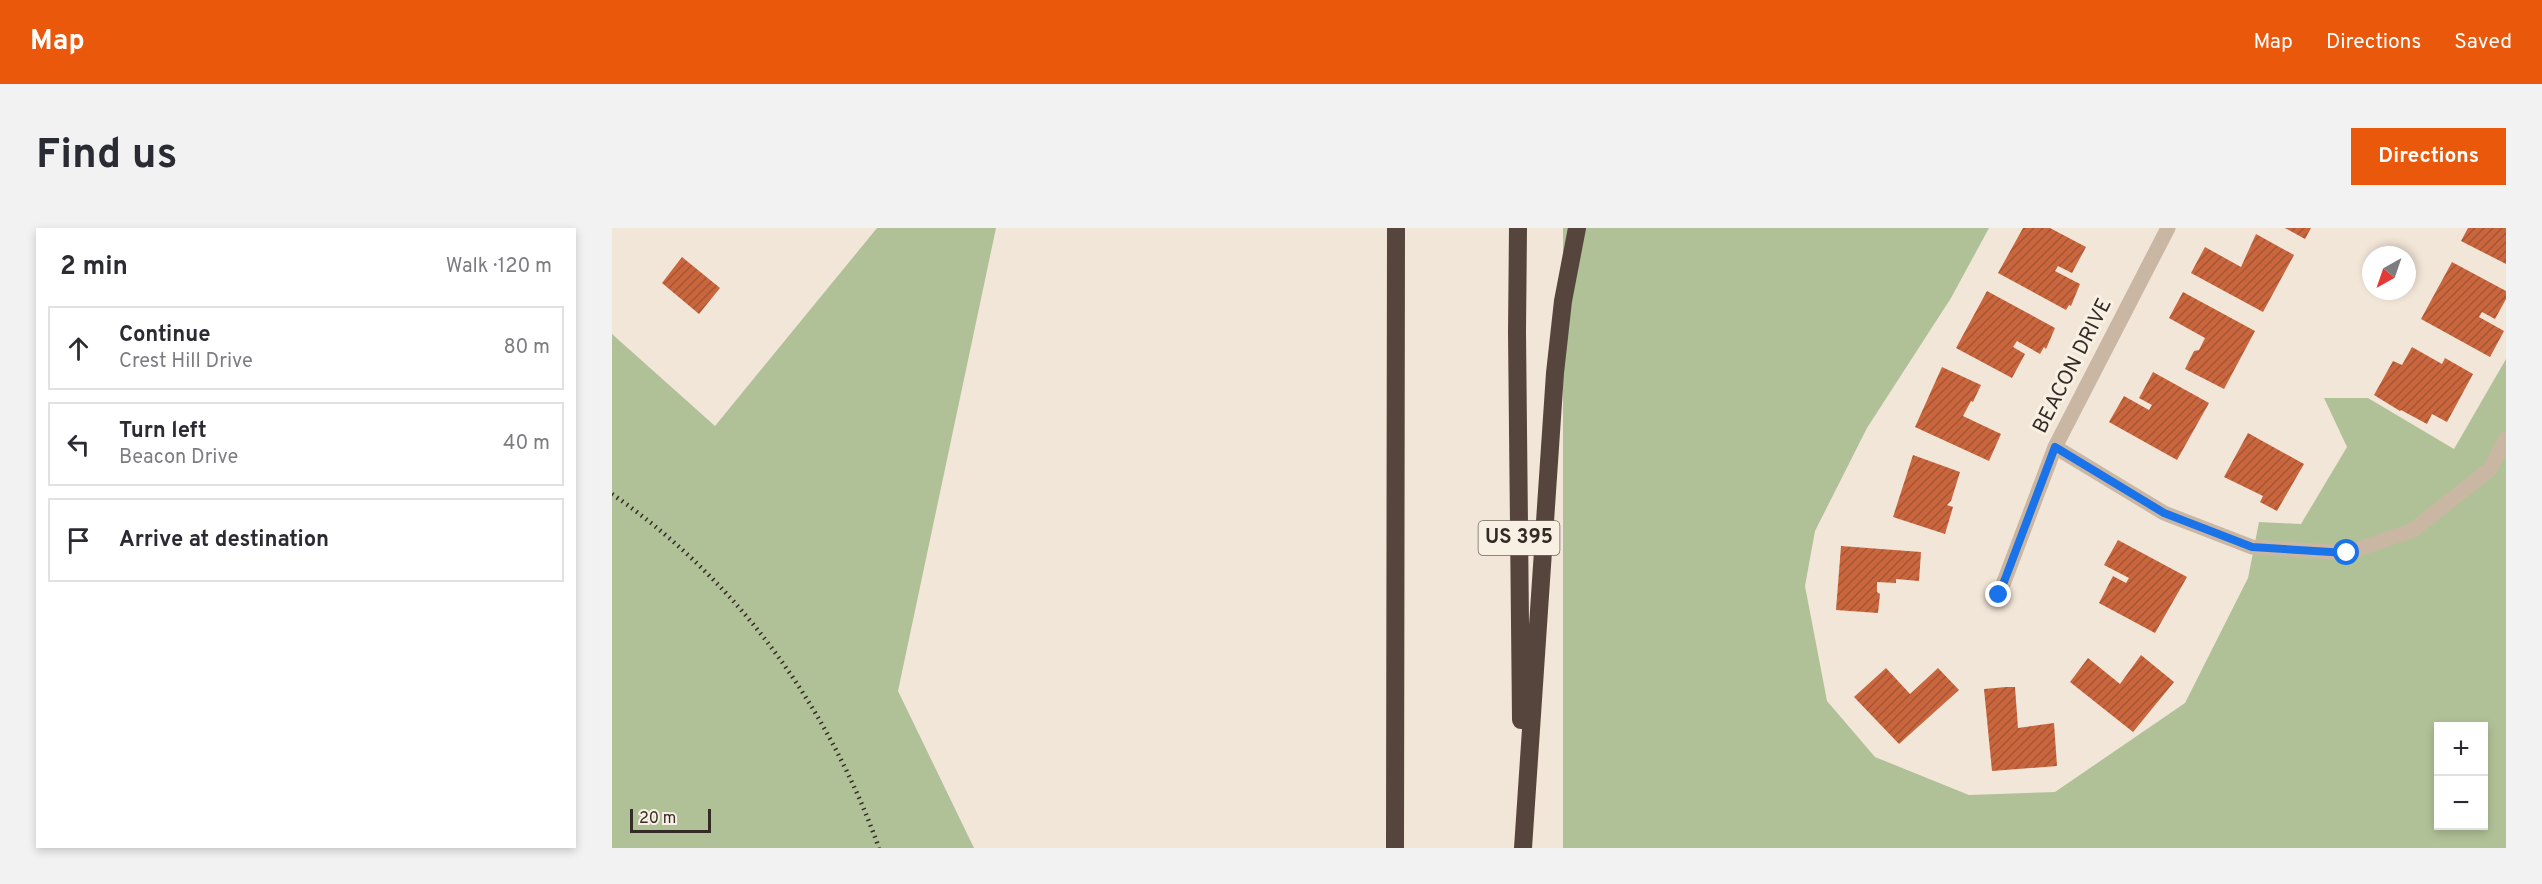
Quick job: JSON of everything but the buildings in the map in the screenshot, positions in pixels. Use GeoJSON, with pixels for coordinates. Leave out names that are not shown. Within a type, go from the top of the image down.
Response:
{"type":"FeatureCollection","features":[{"type":"Feature","properties":{"kind":"highway"},"geometry":{"type":"LineString","coordinates":[[1395,848],[1396,228]]}},
{"type":"Feature","properties":{"kind":"highway","name":"US 395"},"geometry":{"type":"LineString","coordinates":[[1518,228],[1517,344],[1523,848]]}},
{"type":"Feature","properties":{"kind":"highway"},"geometry":{"type":"LineString","coordinates":[[1523,848],[1556,373],[1563,301],[1577,228]]}},
{"type":"Feature","properties":{"kind":"street","name":"BEACON DRIVE"},"geometry":{"type":"LineString","coordinates":[[1999,595],[2055,447],[2168,228]]}},
{"type":"Feature","properties":{"kind":"street"},"geometry":{"type":"LineString","coordinates":[[2055,447],[2164,513],[2252,547],[2347,553],[2413,530],[2490,469],[2506,440]]}},
{"type":"Feature","properties":{"kind":"green space"},"geometry":{"type":"Polygon","coordinates":[[[877,228],[996,228],[898,691],[974,848],[612,848],[612,334],[715,426],[877,228]]]}},
{"type":"Feature","properties":{"kind":"green space"},"geometry":{"type":"Polygon","coordinates":[[[1563,228],[1989,228],[1951,298],[1867,428],[1815,531],[1805,586],[1827,701],[1875,757],[1969,795],[2055,792],[2185,703],[2248,578],[2259,522],[2301,524],[2347,447],[2324,398],[2368,398],[2454,449],[2506,359],[2506,848],[1563,848],[1563,228]]]}},
{"type":"Feature","properties":{"kind":"railway"},"geometry":{"type":"LineString","coordinates":[[612,494],[657,528],[699,566],[738,606],[773,650],[805,696],[833,745],[858,796],[879,848]]}},
{"type":"Feature","properties":{"kind":"route"},"geometry":{"type":"LineString","coordinates":[[1999,595],[2055,447],[2164,513],[2252,547],[2347,553]]}}]}
